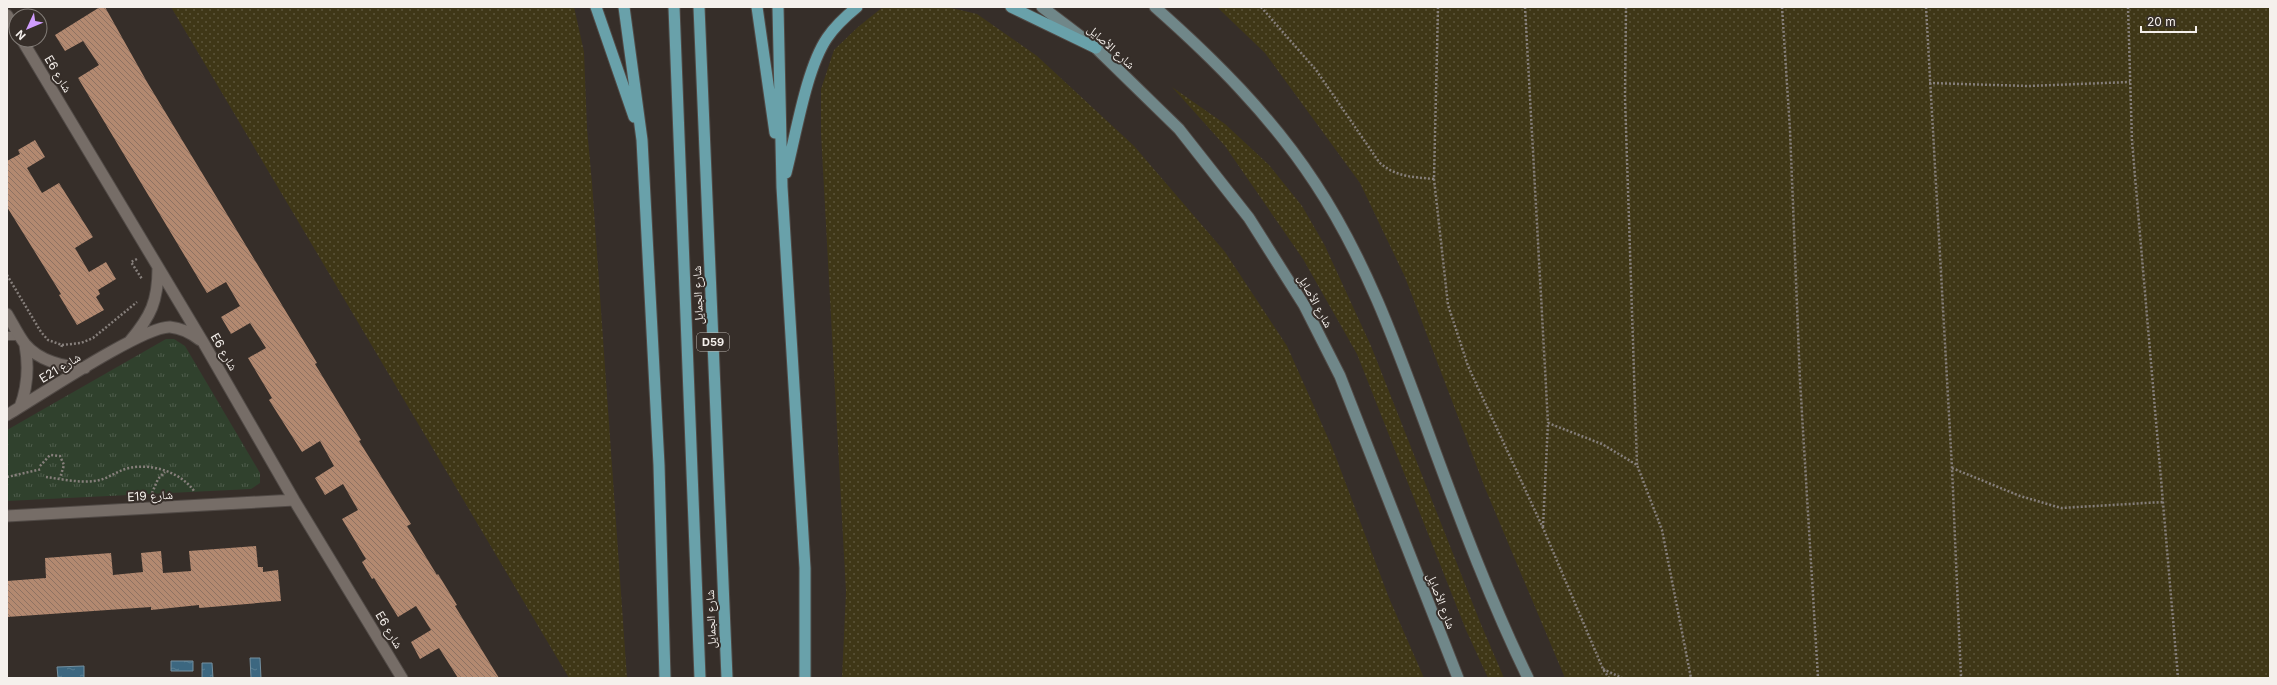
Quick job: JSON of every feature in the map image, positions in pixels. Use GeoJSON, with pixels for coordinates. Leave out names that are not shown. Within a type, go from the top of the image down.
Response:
{"type":"FeatureCollection","features":[{"type":"Feature","properties":{"kind":"main road"},"geometry":{"type":"LineString","coordinates":[[596,7],[642,140]]}},
{"type":"Feature","properties":{"kind":"main road"},"geometry":{"type":"LineString","coordinates":[[624,7],[642,140],[659,465],[664,678]]}},
{"type":"Feature","properties":{"kind":"main road","name":"شارع الجمايل"},"geometry":{"type":"LineString","coordinates":[[674,7],[700,678]]}},
{"type":"Feature","properties":{"kind":"main road","name":"شارع الجمايل"},"geometry":{"type":"LineString","coordinates":[[699,7],[727,678]]}},
{"type":"Feature","properties":{"kind":"main road"},"geometry":{"type":"LineString","coordinates":[[757,7],[782,187]]}},
{"type":"Feature","properties":{"kind":"main road"},"geometry":{"type":"LineString","coordinates":[[778,7],[782,187],[805,568],[805,678]]}},
{"type":"Feature","properties":{"kind":"main road"},"geometry":{"type":"LineString","coordinates":[[782,187],[815,62],[827,38],[845,17],[858,7]]}},
{"type":"Feature","properties":{"kind":"main road"},"geometry":{"type":"LineString","coordinates":[[1012,7],[1096,48]]}},
{"type":"Feature","properties":{"kind":"main road","name":"شارع الأصايل"},"geometry":{"type":"LineString","coordinates":[[1042,7],[1096,48],[1179,129],[1249,218],[1304,306],[1340,376],[1458,678]]}},
{"type":"Feature","properties":{"kind":"main road"},"geometry":{"type":"LineString","coordinates":[[1155,7],[1218,64],[1261,110],[1316,183],[1363,266],[1397,346],[1471,547],[1510,641],[1528,678]]}},
{"type":"Feature","properties":{"kind":"street","name":"E6 شارع"},"geometry":{"type":"LineString","coordinates":[[27,48],[203,342],[294,500],[402,678]]}},
{"type":"Feature","properties":{"kind":"street","name":"E21 شارع"},"geometry":{"type":"LineString","coordinates":[[127,344],[149,316],[156,300],[158,267]]}},
{"type":"Feature","properties":{"kind":"street"},"geometry":{"type":"LineString","coordinates":[[7,314],[22,340],[28,369],[25,394],[20,407]]}},
{"type":"Feature","properties":{"kind":"street","name":"E21 شارع"},"geometry":{"type":"LineString","coordinates":[[7,415],[85,368],[155,330],[169,327],[183,329],[203,342]]}},
{"type":"Feature","properties":{"kind":"street"},"geometry":{"type":"LineString","coordinates":[[22,340],[40,356],[58,364],[85,368]]}},
{"type":"Feature","properties":{"kind":"street","name":"E19 شارع"},"geometry":{"type":"LineString","coordinates":[[7,516],[294,500]]}},
{"type":"Feature","properties":{"kind":"lane"},"geometry":{"type":"LineString","coordinates":[[7,336],[22,340]]}},
{"type":"Feature","properties":{"kind":"path"},"geometry":{"type":"LineString","coordinates":[[1261,7],[1316,70],[1380,162],[1392,172],[1401,176],[1434,179]]}},
{"type":"Feature","properties":{"kind":"path"},"geometry":{"type":"LineString","coordinates":[[1438,7],[1434,179],[1448,305],[1468,366],[1542,528],[1603,669],[1609,678]]}},
{"type":"Feature","properties":{"kind":"path"},"geometry":{"type":"LineString","coordinates":[[1525,7],[1548,423],[1542,528]]}},
{"type":"Feature","properties":{"kind":"path"},"geometry":{"type":"LineString","coordinates":[[1626,7],[1625,98],[1637,465],[1662,530],[1691,678]]}},
{"type":"Feature","properties":{"kind":"path"},"geometry":{"type":"LineString","coordinates":[[1782,7],[1790,130],[1800,381],[1818,678]]}},
{"type":"Feature","properties":{"kind":"path"},"geometry":{"type":"LineString","coordinates":[[1926,7],[1929,83],[1952,468],[1961,678]]}},
{"type":"Feature","properties":{"kind":"path"},"geometry":{"type":"LineString","coordinates":[[2128,7],[2133,148],[2178,678]]}},
{"type":"Feature","properties":{"kind":"path"},"geometry":{"type":"LineString","coordinates":[[1929,83],[2028,86],[2130,82]]}},
{"type":"Feature","properties":{"kind":"path"},"geometry":{"type":"LineString","coordinates":[[144,284],[131,262],[148,251]]}},
{"type":"Feature","properties":{"kind":"path"},"geometry":{"type":"LineString","coordinates":[[7,275],[41,332],[48,340],[62,345],[81,343],[93,338],[141,298]]}},
{"type":"Feature","properties":{"kind":"path"},"geometry":{"type":"LineString","coordinates":[[58,364],[62,345]]}},
{"type":"Feature","properties":{"kind":"path"},"geometry":{"type":"LineString","coordinates":[[1548,423],[1602,444],[1637,465]]}},
{"type":"Feature","properties":{"kind":"path"},"geometry":{"type":"LineString","coordinates":[[40,466],[50,455],[60,456],[64,465],[60,478]]}},
{"type":"Feature","properties":{"kind":"path"},"geometry":{"type":"LineString","coordinates":[[46,478],[60,478],[92,482],[101,480],[129,468],[141,466],[178,475],[188,483],[196,493],[199,506]]}},
{"type":"Feature","properties":{"kind":"path"},"geometry":{"type":"LineString","coordinates":[[1952,468],[2020,496],[2061,508],[2163,502]]}},
{"type":"Feature","properties":{"kind":"path"},"geometry":{"type":"LineString","coordinates":[[7,477],[42,469]]}},
{"type":"Feature","properties":{"kind":"path"},"geometry":{"type":"LineString","coordinates":[[152,508],[153,488],[165,472]]}},
{"type":"Feature","properties":{"kind":"path"},"geometry":{"type":"LineString","coordinates":[[1603,669],[1622,678]]}},
{"type":"Feature","properties":{"kind":"sand"},"geometry":{"type":"Polygon","coordinates":[[[171,7],[574,7],[584,52],[587,129],[627,678],[569,678],[171,7]]]}},
{"type":"Feature","properties":{"kind":"sand"},"geometry":{"type":"Polygon","coordinates":[[[883,7],[947,7],[977,14],[1037,56],[1134,146],[1225,252],[1287,346],[1332,447],[1389,598],[1424,678],[842,678],[846,592],[821,133],[821,89],[834,50],[858,27],[883,7]]]}},
{"type":"Feature","properties":{"kind":"sand"},"geometry":{"type":"Polygon","coordinates":[[[1217,7],[2270,7],[2270,678],[1565,678],[1485,488],[1405,277],[1360,183],[1265,53],[1217,7]]]}},
{"type":"Feature","properties":{"kind":"sand"},"geometry":{"type":"Polygon","coordinates":[[[1172,87],[1225,124],[1269,165],[1302,206],[1324,244],[1371,346],[1480,622],[1504,678],[1488,678],[1466,630],[1357,354],[1303,259],[1225,146],[1172,87]]]}},
{"type":"Feature","properties":{"kind":"green space"},"geometry":{"type":"Polygon","coordinates":[[[166,339],[174,339],[185,346],[260,473],[260,483],[251,489],[7,501],[7,430],[166,339]]]}},
{"type":"Feature","properties":{"kind":"water"},"geometry":{"type":"Polygon","coordinates":[[[250,658],[260,658],[261,678],[251,678],[250,658]]]}},
{"type":"Feature","properties":{"kind":"water"},"geometry":{"type":"Polygon","coordinates":[[[171,661],[193,661],[193,671],[171,671],[171,661]]]}},
{"type":"Feature","properties":{"kind":"water"},"geometry":{"type":"Polygon","coordinates":[[[202,663],[212,663],[213,678],[202,678],[202,663]]]}},
{"type":"Feature","properties":{"kind":"water"},"geometry":{"type":"Polygon","coordinates":[[[84,666],[84,678],[58,678],[57,667],[84,666]]]}},
{"type":"Feature","properties":{"kind":"building"},"geometry":{"type":"Polygon","coordinates":[[[100,7],[105,7],[147,82],[317,363],[315,364],[361,440],[359,441],[411,524],[407,526],[457,605],[455,606],[499,678],[458,678],[439,648],[420,659],[411,642],[431,630],[416,606],[398,617],[374,578],[372,579],[362,562],[366,559],[342,519],[358,510],[343,484],[325,495],[315,478],[334,466],[320,441],[302,452],[269,400],[272,398],[248,358],[266,348],[250,323],[231,334],[221,317],[240,306],[226,282],[207,293],[78,78],[99,65],[83,41],[65,51],[55,35],[100,7]]]}},
{"type":"Feature","properties":{"kind":"building"},"geometry":{"type":"Polygon","coordinates":[[[35,140],[45,157],[27,168],[42,193],[59,183],[93,237],[75,248],[89,272],[106,262],[116,279],[98,290],[100,294],[96,297],[104,310],[77,325],[59,295],[61,294],[7,207],[7,161],[20,154],[18,150],[35,140]]]}},
{"type":"Feature","properties":{"kind":"building"},"geometry":{"type":"Polygon","coordinates":[[[256,546],[258,567],[263,567],[263,572],[278,570],[281,601],[199,608],[199,605],[151,610],[151,607],[7,617],[7,581],[46,578],[45,558],[111,553],[113,575],[143,572],[141,553],[161,551],[163,573],[191,571],[189,551],[256,546]]]}}]}
